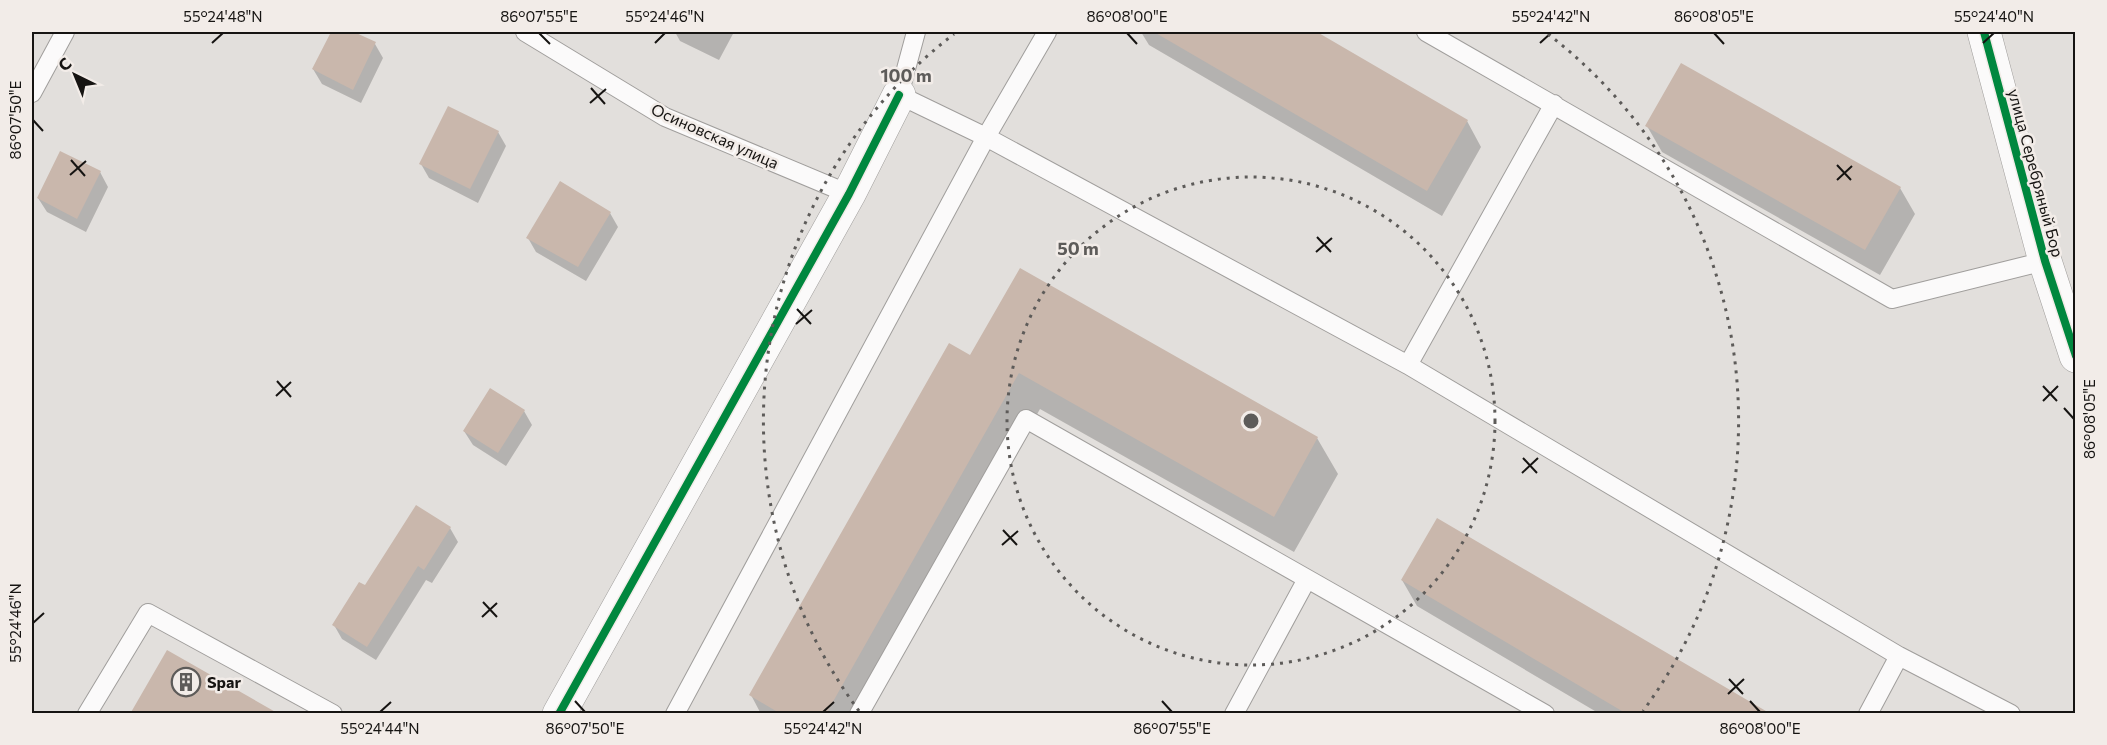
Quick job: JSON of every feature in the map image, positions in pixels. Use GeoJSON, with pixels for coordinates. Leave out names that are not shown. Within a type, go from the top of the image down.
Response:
{"type":"FeatureCollection","features":[{"type":"Feature","properties":{"kind":"street","name":"улица Серебряный Бор"},"geometry":{"type":"LineString","coordinates":[[1984,32],[2045,261],[2076,356]]}},
{"type":"Feature","properties":{"kind":"street"},"geometry":{"type":"LineString","coordinates":[[559,714],[849,194],[899,95]]}},
{"type":"Feature","properties":{"kind":"lane"},"geometry":{"type":"LineString","coordinates":[[32,93],[65,32]]}},
{"type":"Feature","properties":{"kind":"lane","name":"Осиновская улица"},"geometry":{"type":"LineString","coordinates":[[525,32],[665,117],[849,194]]}},
{"type":"Feature","properties":{"kind":"lane"},"geometry":{"type":"LineString","coordinates":[[916,32],[899,95],[986,137],[1408,364],[1899,656],[2011,714]]}},
{"type":"Feature","properties":{"kind":"lane"},"geometry":{"type":"LineString","coordinates":[[675,714],[986,137],[1047,32]]}},
{"type":"Feature","properties":{"kind":"lane"},"geometry":{"type":"LineString","coordinates":[[1426,32],[1892,299],[2045,261]]}},
{"type":"Feature","properties":{"kind":"lane"},"geometry":{"type":"LineString","coordinates":[[1408,364],[1554,104]]}},
{"type":"Feature","properties":{"kind":"lane"},"geometry":{"type":"LineString","coordinates":[[859,714],[1026,419],[1545,714]]}},
{"type":"Feature","properties":{"kind":"lane"},"geometry":{"type":"LineString","coordinates":[[1234,714],[1307,579]]}},
{"type":"Feature","properties":{"kind":"lane"},"geometry":{"type":"LineString","coordinates":[[87,714],[148,613],[333,714]]}},
{"type":"Feature","properties":{"kind":"lane"},"geometry":{"type":"LineString","coordinates":[[1868,714],[1899,656]]}},
{"type":"Feature","properties":{"kind":"building"},"geometry":{"type":"Polygon","coordinates":[[[331,32],[354,32],[376,42],[353,90],[312,69],[331,32]]]}},
{"type":"Feature","properties":{"kind":"building"},"geometry":{"type":"Polygon","coordinates":[[[1154,32],[1317,32],[1468,120],[1427,191],[1154,32]]]}},
{"type":"Feature","properties":{"kind":"building"},"geometry":{"type":"Polygon","coordinates":[[[1681,63],[1901,187],[1865,250],[1645,126],[1681,63]]]}},
{"type":"Feature","properties":{"kind":"building"},"geometry":{"type":"Polygon","coordinates":[[[448,106],[499,131],[470,189],[419,164],[448,106]]]}},
{"type":"Feature","properties":{"kind":"building"},"geometry":{"type":"Polygon","coordinates":[[[60,151],[101,171],[77,219],[37,198],[60,151]]]}},
{"type":"Feature","properties":{"kind":"building"},"geometry":{"type":"Polygon","coordinates":[[[560,181],[611,212],[578,267],[526,238],[560,181]]]}},
{"type":"Feature","properties":{"kind":"building"},"geometry":{"type":"Polygon","coordinates":[[[1020,268],[1318,437],[1274,517],[1019,373],[826,714],[781,714],[749,695],[949,343],[970,355],[1020,268]]]}},
{"type":"Feature","properties":{"kind":"building"},"geometry":{"type":"Polygon","coordinates":[[[490,388],[525,410],[498,453],[463,431],[490,388]]]}},
{"type":"Feature","properties":{"kind":"building"},"geometry":{"type":"Polygon","coordinates":[[[416,505],[451,527],[424,570],[418,566],[367,647],[332,625],[359,582],[365,585],[416,505]]]}},
{"type":"Feature","properties":{"kind":"building"},"geometry":{"type":"Polygon","coordinates":[[[1437,518],[1771,714],[1627,714],[1401,580],[1437,518]]]}},
{"type":"Feature","properties":{"kind":"building","name":"Spar"},"geometry":{"type":"Polygon","coordinates":[[[167,650],[279,714],[130,714],[167,650]]]}},
{"type":"Feature","properties":{"kind":"cycle path"},"geometry":{"type":"LineString","coordinates":[[1984,32],[2045,261],[2076,356]]}},
{"type":"Feature","properties":{"kind":"cycle path"},"geometry":{"type":"LineString","coordinates":[[559,714],[849,194],[899,95]]}},
{"type":"Feature","properties":{"kind":"place","name":"Spar"},"geometry":{"type":"Point","coordinates":[186,682]}}]}
